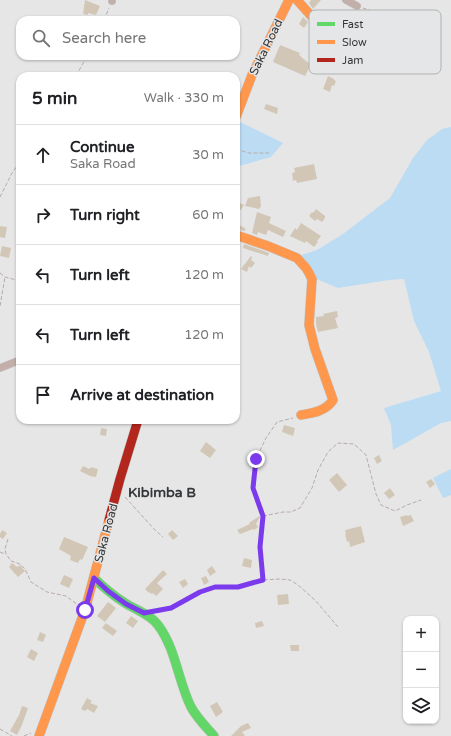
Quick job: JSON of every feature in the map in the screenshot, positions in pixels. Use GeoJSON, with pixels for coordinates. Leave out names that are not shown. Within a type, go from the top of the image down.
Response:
{"type":"FeatureCollection","features":[{"type":"Feature","properties":{"kind":"street","name":"Saka Road"},"geometry":{"type":"LineString","coordinates":[[240,106],[252,75],[289,0]]}},
{"type":"Feature","properties":{"kind":"street"},"geometry":{"type":"LineString","coordinates":[[297,0],[309,13]]}},
{"type":"Feature","properties":{"kind":"street"},"geometry":{"type":"LineString","coordinates":[[346,0],[357,6]]}},
{"type":"Feature","properties":{"kind":"street"},"geometry":{"type":"LineString","coordinates":[[240,236],[296,258],[306,268],[312,279],[309,325],[315,349],[333,400],[332,404],[327,408],[301,416]]}},
{"type":"Feature","properties":{"kind":"street"},"geometry":{"type":"LineString","coordinates":[[0,368],[16,362]]}},
{"type":"Feature","properties":{"kind":"street","name":"Saka Road"},"geometry":{"type":"LineString","coordinates":[[39,736],[85,610],[137,424]]}},
{"type":"Feature","properties":{"kind":"street"},"geometry":{"type":"LineString","coordinates":[[94,578],[108,591],[126,604],[144,613],[157,624],[163,633],[190,706],[200,721],[214,736]]}},
{"type":"Feature","properties":{"kind":"path"},"geometry":{"type":"LineString","coordinates":[[106,16],[112,1]]}},
{"type":"Feature","properties":{"kind":"path"},"geometry":{"type":"LineString","coordinates":[[357,6],[369,10]]}},
{"type":"Feature","properties":{"kind":"path"},"geometry":{"type":"LineString","coordinates":[[78,72],[85,60]]}},
{"type":"Feature","properties":{"kind":"path"},"geometry":{"type":"LineString","coordinates":[[240,150],[268,153]]}},
{"type":"Feature","properties":{"kind":"path"},"geometry":{"type":"LineString","coordinates":[[0,197],[16,168]]}},
{"type":"Feature","properties":{"kind":"path"},"geometry":{"type":"LineString","coordinates":[[0,273],[5,277],[16,280]]}},
{"type":"Feature","properties":{"kind":"path"},"geometry":{"type":"LineString","coordinates":[[0,306],[5,277]]}},
{"type":"Feature","properties":{"kind":"path"},"geometry":{"type":"LineString","coordinates":[[263,580],[260,547],[263,516],[253,488],[256,459],[266,438],[277,422],[301,416]]}},
{"type":"Feature","properties":{"kind":"path"},"geometry":{"type":"LineString","coordinates":[[263,516],[291,512],[300,508],[312,488],[318,470],[328,452],[338,443],[354,444],[366,455],[376,494],[381,505],[395,511],[421,500]]}},
{"type":"Feature","properties":{"kind":"path"},"geometry":{"type":"LineString","coordinates":[[118,488],[163,537]]}},
{"type":"Feature","properties":{"kind":"path"},"geometry":{"type":"LineString","coordinates":[[8,539],[5,548],[6,554],[11,561],[20,564],[25,569],[31,582],[47,592],[66,596],[85,610]]}},
{"type":"Feature","properties":{"kind":"path"},"geometry":{"type":"LineString","coordinates":[[0,552],[6,554]]}},
{"type":"Feature","properties":{"kind":"path"},"geometry":{"type":"LineString","coordinates":[[144,613],[171,608],[200,592],[215,587],[238,587],[263,580],[280,579],[290,580],[298,585],[315,600],[338,627]]}},
{"type":"Feature","properties":{"kind":"path"},"geometry":{"type":"LineString","coordinates":[[0,729],[12,736]]}},
{"type":"Feature","properties":{"kind":"shaded area"},"geometry":{"type":"Polygon","coordinates":[[[240,122],[283,143],[271,157],[240,166],[240,122]]]}},
{"type":"Feature","properties":{"kind":"shaded area"},"geometry":{"type":"Polygon","coordinates":[[[451,127],[451,421],[441,423],[393,450],[391,425],[384,408],[441,391],[429,352],[414,321],[404,279],[338,288],[314,278],[298,256],[317,250],[343,234],[390,198],[413,158],[427,140],[442,129],[451,127]]]}},
{"type":"Feature","properties":{"kind":"shaded area"},"geometry":{"type":"Polygon","coordinates":[[[451,469],[451,495],[443,498],[433,478],[451,469]]]}},
{"type":"Feature","properties":{"kind":"building"},"geometry":{"type":"Polygon","coordinates":[[[85,0],[100,6],[96,15],[88,13],[88,15],[83,14],[85,0]]]}},
{"type":"Feature","properties":{"kind":"building"},"geometry":{"type":"Polygon","coordinates":[[[311,0],[321,0],[313,9],[309,3],[311,0]]]}},
{"type":"Feature","properties":{"kind":"building"},"geometry":{"type":"Polygon","coordinates":[[[303,17],[308,22],[304,28],[299,24],[303,17]]]}},
{"type":"Feature","properties":{"kind":"building"},"geometry":{"type":"Polygon","coordinates":[[[280,45],[300,53],[299,55],[309,63],[309,68],[305,76],[273,62],[280,45]]]}},
{"type":"Feature","properties":{"kind":"building"},"geometry":{"type":"Polygon","coordinates":[[[328,76],[336,81],[334,86],[332,85],[330,92],[323,89],[328,76]]]}},
{"type":"Feature","properties":{"kind":"building"},"geometry":{"type":"Polygon","coordinates":[[[266,104],[278,108],[277,114],[264,109],[266,104]]]}},
{"type":"Feature","properties":{"kind":"building"},"geometry":{"type":"Polygon","coordinates":[[[314,164],[317,179],[297,183],[296,180],[293,181],[292,173],[295,172],[294,168],[314,164]]]}},
{"type":"Feature","properties":{"kind":"building"},"geometry":{"type":"Polygon","coordinates":[[[260,196],[261,206],[259,209],[245,206],[248,198],[260,196]]]}},
{"type":"Feature","properties":{"kind":"building"},"geometry":{"type":"Polygon","coordinates":[[[240,203],[244,205],[240,209],[240,203]]]}},
{"type":"Feature","properties":{"kind":"building"},"geometry":{"type":"Polygon","coordinates":[[[316,209],[325,216],[322,222],[317,219],[315,221],[309,216],[316,209]]]}},
{"type":"Feature","properties":{"kind":"building"},"geometry":{"type":"Polygon","coordinates":[[[257,212],[271,217],[269,223],[286,231],[283,237],[268,230],[266,235],[258,232],[257,235],[252,233],[257,212]]]}},
{"type":"Feature","properties":{"kind":"building"},"geometry":{"type":"Polygon","coordinates":[[[301,223],[321,236],[314,247],[306,241],[305,243],[290,236],[295,228],[297,230],[301,223]]]}},
{"type":"Feature","properties":{"kind":"building"},"geometry":{"type":"Polygon","coordinates":[[[240,225],[246,229],[244,231],[240,230],[240,225]]]}},
{"type":"Feature","properties":{"kind":"building"},"geometry":{"type":"Polygon","coordinates":[[[0,226],[7,227],[5,238],[0,237],[0,226]]]}},
{"type":"Feature","properties":{"kind":"building"},"geometry":{"type":"Polygon","coordinates":[[[244,244],[269,253],[268,256],[243,248],[244,244]]]}},
{"type":"Feature","properties":{"kind":"building"},"geometry":{"type":"Polygon","coordinates":[[[2,246],[11,248],[9,258],[0,256],[2,246]]]}},
{"type":"Feature","properties":{"kind":"building"},"geometry":{"type":"Polygon","coordinates":[[[251,256],[251,260],[255,263],[251,268],[249,266],[247,272],[241,269],[251,256]]]}},
{"type":"Feature","properties":{"kind":"building"},"geometry":{"type":"Polygon","coordinates":[[[337,311],[338,317],[335,318],[338,328],[318,332],[316,317],[324,316],[323,314],[337,311]]]}},
{"type":"Feature","properties":{"kind":"building"},"geometry":{"type":"Polygon","coordinates":[[[284,425],[295,428],[293,436],[282,432],[284,425]]]}},
{"type":"Feature","properties":{"kind":"building"},"geometry":{"type":"Polygon","coordinates":[[[101,428],[107,429],[106,436],[100,435],[101,428]]]}},
{"type":"Feature","properties":{"kind":"building"},"geometry":{"type":"Polygon","coordinates":[[[206,442],[216,450],[210,458],[200,451],[206,442]]]}},
{"type":"Feature","properties":{"kind":"building"},"geometry":{"type":"Polygon","coordinates":[[[379,455],[382,461],[377,464],[374,458],[379,455]]]}},
{"type":"Feature","properties":{"kind":"building"},"geometry":{"type":"Polygon","coordinates":[[[83,466],[90,469],[91,467],[98,469],[96,477],[80,471],[83,466]]]}},
{"type":"Feature","properties":{"kind":"building"},"geometry":{"type":"Polygon","coordinates":[[[337,473],[347,485],[339,492],[329,480],[337,473]]]}},
{"type":"Feature","properties":{"kind":"building"},"geometry":{"type":"Polygon","coordinates":[[[431,479],[435,484],[430,488],[426,482],[431,479]]]}},
{"type":"Feature","properties":{"kind":"building"},"geometry":{"type":"Polygon","coordinates":[[[390,488],[395,495],[389,499],[384,493],[390,488]]]}},
{"type":"Feature","properties":{"kind":"building"},"geometry":{"type":"Polygon","coordinates":[[[261,515],[256,524],[258,527],[254,530],[253,529],[240,534],[237,530],[250,524],[249,523],[261,515]]]}},
{"type":"Feature","properties":{"kind":"building"},"geometry":{"type":"Polygon","coordinates":[[[411,515],[414,521],[403,526],[400,517],[411,515]]]}},
{"type":"Feature","properties":{"kind":"building"},"geometry":{"type":"Polygon","coordinates":[[[361,526],[365,542],[350,547],[349,541],[347,542],[345,530],[361,526]]]}},
{"type":"Feature","properties":{"kind":"building"},"geometry":{"type":"Polygon","coordinates":[[[2,530],[7,533],[3,539],[0,537],[2,530]]]}},
{"type":"Feature","properties":{"kind":"building"},"geometry":{"type":"Polygon","coordinates":[[[172,530],[178,536],[173,540],[168,534],[172,530]]]}},
{"type":"Feature","properties":{"kind":"building"},"geometry":{"type":"Polygon","coordinates":[[[64,537],[88,547],[82,560],[80,559],[78,563],[70,560],[71,556],[59,549],[64,537]]]}},
{"type":"Feature","properties":{"kind":"building"},"geometry":{"type":"Polygon","coordinates":[[[244,558],[252,560],[251,568],[242,566],[244,558]]]}},
{"type":"Feature","properties":{"kind":"building"},"geometry":{"type":"Polygon","coordinates":[[[12,563],[17,567],[20,565],[25,571],[18,577],[9,567],[12,563]]]}},
{"type":"Feature","properties":{"kind":"building"},"geometry":{"type":"Polygon","coordinates":[[[212,566],[216,572],[210,576],[207,570],[212,566]]]}},
{"type":"Feature","properties":{"kind":"building"},"geometry":{"type":"Polygon","coordinates":[[[163,570],[167,574],[157,583],[163,589],[156,596],[153,593],[149,593],[145,589],[163,570]]]}},
{"type":"Feature","properties":{"kind":"building"},"geometry":{"type":"Polygon","coordinates":[[[64,575],[73,579],[69,588],[60,584],[64,575]]]}},
{"type":"Feature","properties":{"kind":"building"},"geometry":{"type":"Polygon","coordinates":[[[206,576],[209,582],[204,585],[201,578],[206,576]]]}},
{"type":"Feature","properties":{"kind":"building"},"geometry":{"type":"Polygon","coordinates":[[[185,579],[188,584],[183,588],[179,582],[185,579]]]}},
{"type":"Feature","properties":{"kind":"building"},"geometry":{"type":"Polygon","coordinates":[[[288,594],[289,604],[278,605],[277,595],[288,594]]]}},
{"type":"Feature","properties":{"kind":"building"},"geometry":{"type":"Polygon","coordinates":[[[108,602],[116,608],[105,622],[97,616],[108,602]]]}},
{"type":"Feature","properties":{"kind":"building"},"geometry":{"type":"Polygon","coordinates":[[[131,616],[138,621],[133,628],[126,623],[131,616]]]}},
{"type":"Feature","properties":{"kind":"building"},"geometry":{"type":"Polygon","coordinates":[[[262,621],[264,626],[256,628],[255,623],[262,621]]]}},
{"type":"Feature","properties":{"kind":"building"},"geometry":{"type":"Polygon","coordinates":[[[106,623],[117,631],[113,636],[102,628],[106,623]]]}},
{"type":"Feature","properties":{"kind":"building"},"geometry":{"type":"Polygon","coordinates":[[[40,632],[46,635],[43,642],[37,640],[40,632]]]}},
{"type":"Feature","properties":{"kind":"building"},"geometry":{"type":"Polygon","coordinates":[[[290,645],[299,645],[299,651],[291,651],[290,645]]]}},
{"type":"Feature","properties":{"kind":"building"},"geometry":{"type":"Polygon","coordinates":[[[31,649],[38,653],[34,661],[27,657],[31,649]]]}},
{"type":"Feature","properties":{"kind":"building"},"geometry":{"type":"Polygon","coordinates":[[[87,698],[92,701],[90,703],[98,706],[94,713],[87,709],[85,711],[81,709],[87,698]]]}},
{"type":"Feature","properties":{"kind":"building"},"geometry":{"type":"Polygon","coordinates":[[[217,702],[223,712],[216,717],[210,706],[217,702]]]}},
{"type":"Feature","properties":{"kind":"building"},"geometry":{"type":"Polygon","coordinates":[[[22,706],[28,708],[17,735],[10,731],[22,706]]]}},
{"type":"Feature","properties":{"kind":"building"},"geometry":{"type":"Polygon","coordinates":[[[248,723],[251,728],[242,732],[245,736],[231,736],[241,726],[248,723]]]}},
{"type":"Feature","properties":{"kind":"traffic: fast"},"geometry":{"type":"LineString","coordinates":[[94,578],[129,606],[155,621],[169,644],[191,707],[214,736]]}},
{"type":"Feature","properties":{"kind":"traffic: slow"},"geometry":{"type":"LineString","coordinates":[[240,106],[252,75],[289,0]]}},
{"type":"Feature","properties":{"kind":"traffic: slow"},"geometry":{"type":"LineString","coordinates":[[297,0],[309,13]]}},
{"type":"Feature","properties":{"kind":"traffic: slow"},"geometry":{"type":"LineString","coordinates":[[240,236],[297,258],[306,268],[312,279],[309,325],[315,349],[333,400],[323,409],[301,415]]}},
{"type":"Feature","properties":{"kind":"traffic: slow"},"geometry":{"type":"LineString","coordinates":[[39,736],[85,610],[109,520]]}},
{"type":"Feature","properties":{"kind":"traffic: jam"},"geometry":{"type":"LineString","coordinates":[[109,520],[137,424]]}},
{"type":"Feature","properties":{"kind":"district","name":"Kibimba B"},"geometry":{"type":"Point","coordinates":[162,492]}},
{"type":"Feature","properties":{"kind":"route"},"geometry":{"type":"LineString","coordinates":[[85,610],[94,578],[108,591],[126,604],[144,613],[171,608],[200,592],[215,587],[238,587],[263,580],[260,547],[263,516],[253,488],[256,459]]}}]}
